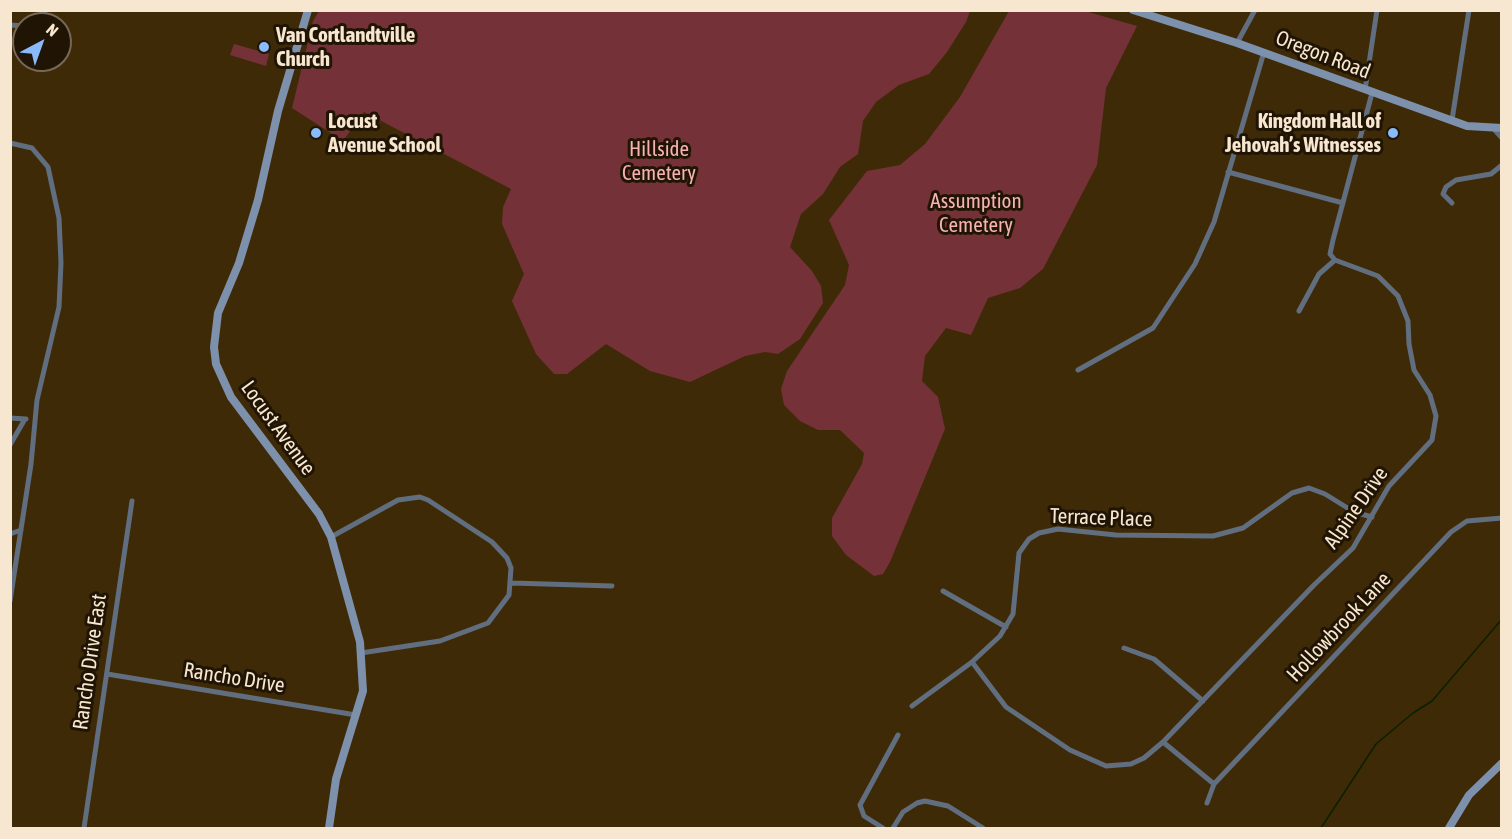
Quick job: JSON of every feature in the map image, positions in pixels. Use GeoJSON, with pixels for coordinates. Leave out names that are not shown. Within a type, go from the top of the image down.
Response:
{"type":"FeatureCollection","features":[{"type":"Feature","properties":{"kind":"street","name":"Locust Avenue"},"geometry":{"type":"LineString","coordinates":[[308,10],[278,111],[258,200],[239,262],[218,313],[214,347],[216,364],[231,397],[319,514],[331,537],[361,653],[363,691],[336,778],[329,828]]}},
{"type":"Feature","properties":{"kind":"street","name":"Oregon Road"},"geometry":{"type":"LineString","coordinates":[[1133,10],[1264,52],[1467,126],[1497,128]]}},
{"type":"Feature","properties":{"kind":"street"},"geometry":{"type":"LineString","coordinates":[[1237,43],[1255,10]]}},
{"type":"Feature","properties":{"kind":"street"},"geometry":{"type":"LineString","coordinates":[[1299,311],[1319,274],[1335,260],[1330,254],[1368,91],[1377,10]]}},
{"type":"Feature","properties":{"kind":"street"},"geometry":{"type":"LineString","coordinates":[[1452,120],[1469,10]]}},
{"type":"Feature","properties":{"kind":"street"},"geometry":{"type":"LineString","coordinates":[[1078,370],[1153,328],[1204,247],[1214,222],[1264,52]]}},
{"type":"Feature","properties":{"kind":"street"},"geometry":{"type":"LineString","coordinates":[[1497,128],[1502,138]]}},
{"type":"Feature","properties":{"kind":"street"},"geometry":{"type":"LineString","coordinates":[[10,142],[32,148],[44,160],[52,178],[59,218],[61,263],[59,307],[34,418],[10,601]]}},
{"type":"Feature","properties":{"kind":"street"},"geometry":{"type":"LineString","coordinates":[[1452,203],[1443,194],[1446,187],[1456,180],[1491,174],[1502,165]]}},
{"type":"Feature","properties":{"kind":"street"},"geometry":{"type":"LineString","coordinates":[[1228,172],[1343,203]]}},
{"type":"Feature","properties":{"kind":"street","name":"Alpine Drive"},"geometry":{"type":"LineString","coordinates":[[972,662],[989,688],[1019,717],[1070,750],[1094,762],[1112,766],[1131,764],[1144,758],[1163,742],[1314,585],[1344,559],[1359,540],[1389,486],[1431,440],[1436,416],[1430,395],[1414,370],[1408,344],[1408,321],[1398,296],[1378,276],[1335,260]]}},
{"type":"Feature","properties":{"kind":"street"},"geometry":{"type":"LineString","coordinates":[[10,418],[34,418]]}},
{"type":"Feature","properties":{"kind":"street"},"geometry":{"type":"LineString","coordinates":[[10,445],[25,419]]}},
{"type":"Feature","properties":{"kind":"street","name":"Terrace Place"},"geometry":{"type":"LineString","coordinates":[[912,706],[972,662],[991,646],[1006,627],[1017,600],[1019,553],[1029,539],[1047,530],[1116,535],[1214,536],[1243,528],[1292,493],[1309,488],[1354,512],[1372,517]]}},
{"type":"Feature","properties":{"kind":"street"},"geometry":{"type":"LineString","coordinates":[[331,537],[398,500],[420,498],[428,500],[502,550],[511,568],[512,583],[505,604],[488,623],[440,641],[361,653]]}},
{"type":"Feature","properties":{"kind":"street","name":"Rancho Drive East"},"geometry":{"type":"LineString","coordinates":[[84,828],[132,501]]}},
{"type":"Feature","properties":{"kind":"street","name":"Hollowbrook Lane"},"geometry":{"type":"LineString","coordinates":[[1214,784],[1451,532],[1467,521],[1502,518]]}},
{"type":"Feature","properties":{"kind":"street"},"geometry":{"type":"LineString","coordinates":[[10,534],[21,530]]}},
{"type":"Feature","properties":{"kind":"street"},"geometry":{"type":"LineString","coordinates":[[512,583],[612,586]]}},
{"type":"Feature","properties":{"kind":"street"},"geometry":{"type":"LineString","coordinates":[[943,591],[1006,627]]}},
{"type":"Feature","properties":{"kind":"street"},"geometry":{"type":"LineString","coordinates":[[1124,648],[1154,659],[1203,701]]}},
{"type":"Feature","properties":{"kind":"street","name":"Rancho Drive"},"geometry":{"type":"LineString","coordinates":[[107,674],[356,715]]}},
{"type":"Feature","properties":{"kind":"street"},"geometry":{"type":"LineString","coordinates":[[883,828],[861,811],[860,805],[898,735]]}},
{"type":"Feature","properties":{"kind":"street"},"geometry":{"type":"LineString","coordinates":[[1163,742],[1214,784],[1207,803]]}},
{"type":"Feature","properties":{"kind":"street"},"geometry":{"type":"LineString","coordinates":[[1449,828],[1469,795],[1502,763]]}},
{"type":"Feature","properties":{"kind":"street"},"geometry":{"type":"LineString","coordinates":[[893,828],[903,812],[925,801],[948,806],[983,828]]}},
{"type":"Feature","properties":{"kind":"green space","name":"Hillside Cemetery"},"geometry":{"type":"Polygon","coordinates":[[[319,11],[970,11],[966,22],[947,52],[929,74],[899,85],[876,102],[863,121],[858,154],[840,167],[823,194],[801,214],[790,247],[812,271],[821,286],[823,303],[800,339],[778,354],[765,352],[745,356],[690,382],[650,371],[606,344],[567,374],[554,374],[536,354],[512,301],[524,274],[502,224],[503,207],[511,189],[364,112],[343,141],[292,108],[313,21],[319,11]]]}},
{"type":"Feature","properties":{"kind":"green space","name":"Assumption Cemetery"},"geometry":{"type":"Polygon","coordinates":[[[1009,11],[1085,11],[1137,26],[1106,88],[1097,165],[1043,269],[1020,288],[988,298],[971,335],[946,328],[925,356],[922,381],[938,397],[945,429],[890,562],[883,574],[874,576],[846,555],[832,536],[832,518],[862,464],[864,453],[840,430],[818,430],[800,421],[784,405],[781,389],[787,371],[845,285],[849,265],[829,220],[867,171],[900,165],[925,144],[960,97],[1009,11]]]}},
{"type":"Feature","properties":{"kind":"green space"},"geometry":{"type":"Polygon","coordinates":[[[234,44],[269,54],[266,66],[230,55],[234,44]]]}},
{"type":"Feature","properties":{"kind":"waterway"},"geometry":{"type":"LineString","coordinates":[[1321,828],[1376,744],[1413,713],[1432,701],[1502,619]]}},
{"type":"Feature","properties":{"kind":"place","name":"Van Cortlandtville Church"},"geometry":{"type":"Point","coordinates":[264,47]}},
{"type":"Feature","properties":{"kind":"place","name":"Locust Avenue School"},"geometry":{"type":"Point","coordinates":[316,133]}},
{"type":"Feature","properties":{"kind":"place","name":"Kingdom Hall of Jehovah’s Witnesses"},"geometry":{"type":"Point","coordinates":[1393,133]}}]}
